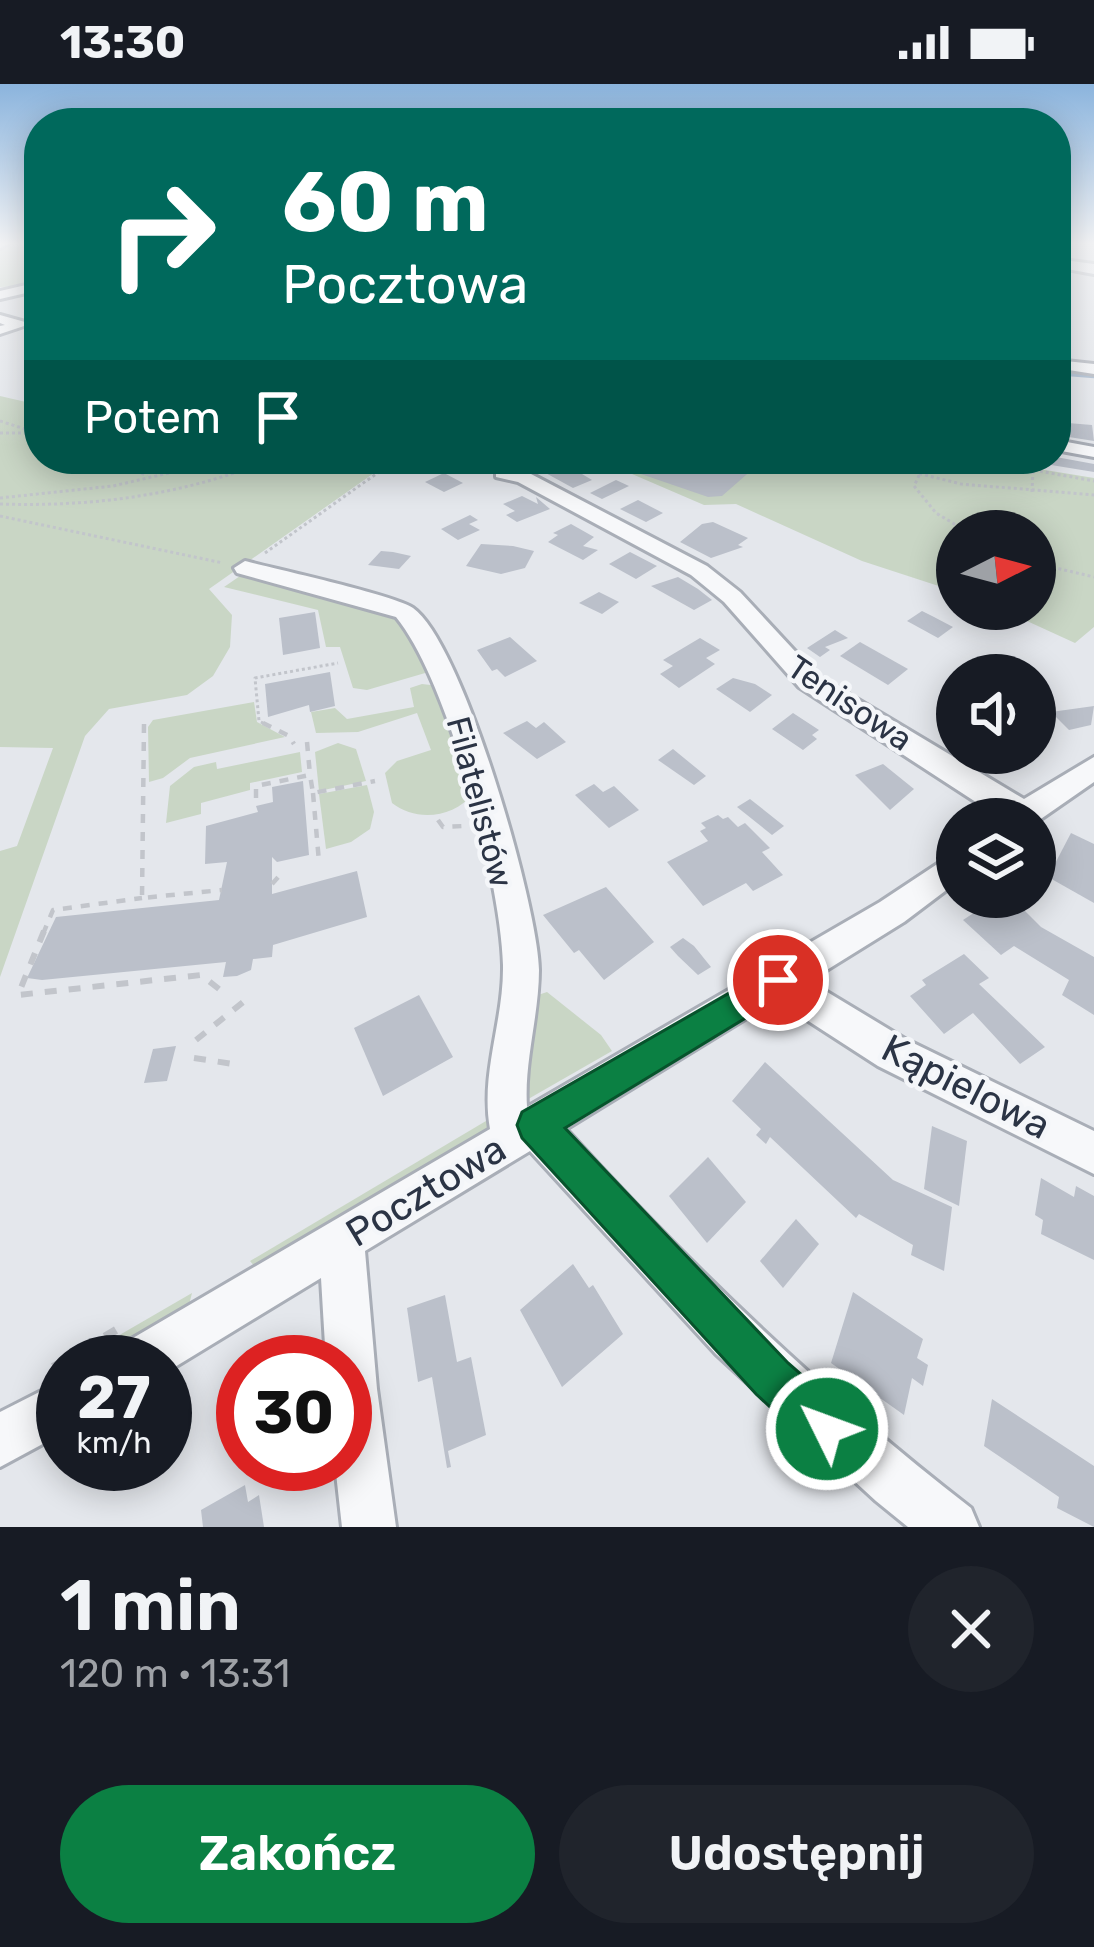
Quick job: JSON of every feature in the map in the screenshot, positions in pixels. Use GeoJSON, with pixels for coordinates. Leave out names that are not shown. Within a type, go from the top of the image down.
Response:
{"type":"FeatureCollection","features":[{"type":"Feature","properties":{"kind":"street"},"geometry":{"type":"LineString","coordinates":[[0,319],[20,325]]}},
{"type":"Feature","properties":{"kind":"street"},"geometry":{"type":"LineString","coordinates":[[0,329],[24,324]]}},
{"type":"Feature","properties":{"kind":"street","name":"Tenisowa"},"geometry":{"type":"LineString","coordinates":[[507,474],[524,478],[702,573],[740,606],[776,653],[808,681],[993,798]]}},
{"type":"Feature","properties":{"kind":"street","name":"Filatelistów"},"geometry":{"type":"LineString","coordinates":[[245,568],[404,612],[421,630],[471,748],[521,963],[504,1104],[524,1132]]}},
{"type":"Feature","properties":{"kind":"street"},"geometry":{"type":"LineString","coordinates":[[1048,798],[1094,768]]}},
{"type":"Feature","properties":{"kind":"street","name":"Pocztowa"},"geometry":{"type":"LineString","coordinates":[[150,1335],[342,1242],[892,912],[936,880]]}},
{"type":"Feature","properties":{"kind":"street","name":"Kąpielowa"},"geometry":{"type":"LineString","coordinates":[[778,980],[806,1002],[927,1070],[1094,1153]]}},
{"type":"Feature","properties":{"kind":"street"},"geometry":{"type":"LineString","coordinates":[[524,1132],[854,1454],[952,1527]]}},
{"type":"Feature","properties":{"kind":"street"},"geometry":{"type":"LineString","coordinates":[[342,1242],[369,1527]]}},
{"type":"Feature","properties":{"kind":"street"},"geometry":{"type":"LineString","coordinates":[[0,1441],[36,1404]]}},
{"type":"Feature","properties":{"kind":"path"},"geometry":{"type":"LineString","coordinates":[[143,474],[150,478]]}},
{"type":"Feature","properties":{"kind":"path"},"geometry":{"type":"LineString","coordinates":[[0,501],[167,474]]}},
{"type":"Feature","properties":{"kind":"path"},"geometry":{"type":"LineString","coordinates":[[0,501],[80,508],[239,474]]}},
{"type":"Feature","properties":{"kind":"path"},"geometry":{"type":"LineString","coordinates":[[0,516],[245,568],[376,474]]}},
{"type":"Feature","properties":{"kind":"path"},"geometry":{"type":"LineString","coordinates":[[936,515],[914,486],[918,474],[1032,492],[1094,495]]}},
{"type":"Feature","properties":{"kind":"path"},"geometry":{"type":"LineString","coordinates":[[1032,492],[1034,474]]}},
{"type":"Feature","properties":{"kind":"path"},"geometry":{"type":"LineString","coordinates":[[1056,474],[1094,481]]}},
{"type":"Feature","properties":{"kind":"path"},"geometry":{"type":"LineString","coordinates":[[1056,568],[1094,577]]}},
{"type":"Feature","properties":{"kind":"path"},"geometry":{"type":"LineString","coordinates":[[294,744],[289,736],[259,721],[255,678],[338,663]]}},
{"type":"Feature","properties":{"kind":"path"},"geometry":{"type":"LineString","coordinates":[[142,898],[144,724]]}},
{"type":"Feature","properties":{"kind":"path"},"geometry":{"type":"LineString","coordinates":[[307,742],[319,862]]}},
{"type":"Feature","properties":{"kind":"path"},"geometry":{"type":"LineString","coordinates":[[256,798],[256,786],[310,775]]}},
{"type":"Feature","properties":{"kind":"path"},"geometry":{"type":"LineString","coordinates":[[313,794],[375,781]]}},
{"type":"Feature","properties":{"kind":"path"},"geometry":{"type":"LineString","coordinates":[[438,820],[443,827],[475,830]]}},
{"type":"Feature","properties":{"kind":"path"},"geometry":{"type":"LineString","coordinates":[[272,884],[282,873]]}},
{"type":"Feature","properties":{"kind":"path"},"geometry":{"type":"LineString","coordinates":[[219,989],[201,975],[18,995],[53,910],[222,890]]}},
{"type":"Feature","properties":{"kind":"path"},"geometry":{"type":"LineString","coordinates":[[196,1040],[247,999]]}},
{"type":"Feature","properties":{"kind":"path"},"geometry":{"type":"LineString","coordinates":[[194,1058],[240,1065]]}},
{"type":"Feature","properties":{"kind":"green space"},"geometry":{"type":"Polygon","coordinates":[[[0,396],[24,402],[24,474],[373,474],[209,589],[232,615],[230,647],[213,676],[187,695],[109,709],[85,736],[0,977],[0,851],[17,846],[53,748],[0,747],[0,396]]]}},
{"type":"Feature","properties":{"kind":"green space"},"geometry":{"type":"Polygon","coordinates":[[[632,474],[1070,474],[1094,478],[1094,627],[1075,643],[1047,630],[1056,630],[1056,510],[936,510],[936,585],[862,561],[736,504],[704,505],[632,474]]]}},
{"type":"Feature","properties":{"kind":"green space"},"geometry":{"type":"Polygon","coordinates":[[[240,576],[399,614],[432,671],[367,690],[353,688],[340,647],[326,647],[318,610],[224,587],[240,576]]]}},
{"type":"Feature","properties":{"kind":"green space"},"geometry":{"type":"Polygon","coordinates":[[[439,686],[473,794],[455,808],[434,815],[412,813],[392,803],[385,773],[397,761],[431,750],[417,713],[358,732],[316,733],[311,712],[335,708],[347,719],[414,707],[410,688],[439,686]]]}},
{"type":"Feature","properties":{"kind":"green space"},"geometry":{"type":"Polygon","coordinates":[[[254,702],[257,722],[285,737],[190,758],[163,778],[149,782],[148,727],[153,720],[254,702]]]}},
{"type":"Feature","properties":{"kind":"green space"},"geometry":{"type":"Polygon","coordinates":[[[338,743],[356,749],[366,781],[319,791],[315,752],[338,743]]]}},
{"type":"Feature","properties":{"kind":"green space"},"geometry":{"type":"Polygon","coordinates":[[[300,752],[302,772],[250,783],[250,790],[201,803],[201,814],[166,823],[170,786],[194,767],[216,762],[217,769],[300,752]]]}},
{"type":"Feature","properties":{"kind":"green space"},"geometry":{"type":"Polygon","coordinates":[[[367,785],[374,812],[370,829],[351,842],[326,849],[319,794],[367,785]]]}},
{"type":"Feature","properties":{"kind":"green space"},"geometry":{"type":"Polygon","coordinates":[[[547,992],[601,1035],[612,1051],[523,1102],[532,997],[547,992]]]}},
{"type":"Feature","properties":{"kind":"green space"},"geometry":{"type":"Polygon","coordinates":[[[491,1118],[491,1130],[256,1268],[250,1261],[491,1118]]]}},
{"type":"Feature","properties":{"kind":"green space"},"geometry":{"type":"Polygon","coordinates":[[[192,1293],[187,1313],[147,1335],[120,1335],[192,1293]]]}},
{"type":"Feature","properties":{"kind":"building"},"geometry":{"type":"Polygon","coordinates":[[[1071,423],[1092,425],[1094,441],[1071,437],[1071,423]]]}},
{"type":"Feature","properties":{"kind":"building"},"geometry":{"type":"Polygon","coordinates":[[[1071,460],[1094,464],[1094,472],[1071,468],[1071,460]]]}},
{"type":"Feature","properties":{"kind":"building"},"geometry":{"type":"Polygon","coordinates":[[[446,474],[463,483],[444,492],[425,482],[446,474]]]}},
{"type":"Feature","properties":{"kind":"building"},"geometry":{"type":"Polygon","coordinates":[[[547,474],[581,474],[592,480],[573,488],[547,474]]]}},
{"type":"Feature","properties":{"kind":"building"},"geometry":{"type":"Polygon","coordinates":[[[641,474],[747,474],[722,496],[708,497],[641,474]]]}},
{"type":"Feature","properties":{"kind":"building"},"geometry":{"type":"Polygon","coordinates":[[[616,480],[629,486],[602,499],[590,493],[616,480]]]}},
{"type":"Feature","properties":{"kind":"building"},"geometry":{"type":"Polygon","coordinates":[[[522,496],[538,504],[536,497],[550,509],[517,522],[506,515],[515,511],[503,504],[522,496]]]}},
{"type":"Feature","properties":{"kind":"building"},"geometry":{"type":"Polygon","coordinates":[[[638,500],[663,513],[646,522],[620,509],[638,500]]]}},
{"type":"Feature","properties":{"kind":"building"},"geometry":{"type":"Polygon","coordinates":[[[470,515],[478,520],[469,524],[480,530],[458,540],[441,529],[470,515]]]}},
{"type":"Feature","properties":{"kind":"building"},"geometry":{"type":"Polygon","coordinates":[[[713,522],[748,538],[738,545],[743,547],[711,558],[680,542],[702,524],[713,522]]]}},
{"type":"Feature","properties":{"kind":"building"},"geometry":{"type":"Polygon","coordinates":[[[571,524],[594,537],[583,546],[598,550],[583,560],[548,542],[558,535],[553,533],[571,524]]]}},
{"type":"Feature","properties":{"kind":"building"},"geometry":{"type":"Polygon","coordinates":[[[481,544],[534,551],[525,568],[501,574],[466,566],[481,544]]]}},
{"type":"Feature","properties":{"kind":"building"},"geometry":{"type":"Polygon","coordinates":[[[381,551],[411,556],[399,569],[368,565],[381,551]]]}},
{"type":"Feature","properties":{"kind":"building"},"geometry":{"type":"Polygon","coordinates":[[[630,552],[657,566],[636,579],[609,564],[630,552]]]}},
{"type":"Feature","properties":{"kind":"building"},"geometry":{"type":"Polygon","coordinates":[[[678,577],[712,600],[694,610],[651,586],[678,577]]]}},
{"type":"Feature","properties":{"kind":"building"},"geometry":{"type":"Polygon","coordinates":[[[599,592],[619,602],[602,614],[579,603],[599,592]]]}},
{"type":"Feature","properties":{"kind":"building"},"geometry":{"type":"Polygon","coordinates":[[[922,611],[936,618],[936,630],[949,630],[938,638],[907,621],[922,611]]]}},
{"type":"Feature","properties":{"kind":"building"},"geometry":{"type":"Polygon","coordinates":[[[315,612],[320,648],[283,655],[279,618],[315,612]]]}},
{"type":"Feature","properties":{"kind":"building"},"geometry":{"type":"Polygon","coordinates":[[[835,630],[848,638],[825,647],[830,650],[820,657],[807,648],[835,630]]]}},
{"type":"Feature","properties":{"kind":"building"},"geometry":{"type":"Polygon","coordinates":[[[510,637],[537,661],[505,677],[497,669],[492,671],[477,650],[510,637]]]}},
{"type":"Feature","properties":{"kind":"building"},"geometry":{"type":"Polygon","coordinates":[[[700,638],[720,650],[706,658],[715,664],[679,688],[660,674],[673,666],[663,660],[700,638]]]}},
{"type":"Feature","properties":{"kind":"building"},"geometry":{"type":"Polygon","coordinates":[[[860,642],[908,669],[888,685],[840,656],[860,642]]]}},
{"type":"Feature","properties":{"kind":"building"},"geometry":{"type":"Polygon","coordinates":[[[330,672],[335,706],[310,712],[309,705],[268,717],[265,684],[330,672]]]}},
{"type":"Feature","properties":{"kind":"building"},"geometry":{"type":"Polygon","coordinates":[[[733,678],[772,695],[750,712],[716,689],[733,678]]]}},
{"type":"Feature","properties":{"kind":"building"},"geometry":{"type":"Polygon","coordinates":[[[1094,706],[1091,725],[1069,730],[1056,711],[1094,706]]]}},
{"type":"Feature","properties":{"kind":"building"},"geometry":{"type":"Polygon","coordinates":[[[793,713],[819,730],[812,735],[817,739],[803,750],[772,729],[793,713]]]}},
{"type":"Feature","properties":{"kind":"building"},"geometry":{"type":"Polygon","coordinates":[[[527,721],[536,728],[544,722],[566,742],[537,759],[503,733],[527,721]]]}},
{"type":"Feature","properties":{"kind":"building"},"geometry":{"type":"Polygon","coordinates":[[[673,749],[706,776],[694,785],[658,760],[673,749]]]}},
{"type":"Feature","properties":{"kind":"building"},"geometry":{"type":"Polygon","coordinates":[[[883,764],[914,789],[890,810],[855,775],[883,764]]]}},
{"type":"Feature","properties":{"kind":"building"},"geometry":{"type":"Polygon","coordinates":[[[303,781],[309,855],[277,862],[272,857],[272,894],[357,871],[367,917],[273,945],[272,957],[253,959],[251,970],[237,976],[223,977],[226,962],[27,978],[56,917],[219,900],[227,862],[205,864],[206,826],[258,812],[256,806],[273,802],[272,787],[303,781]]]}},
{"type":"Feature","properties":{"kind":"building"},"geometry":{"type":"Polygon","coordinates":[[[594,784],[603,792],[614,786],[639,810],[609,828],[575,795],[594,784]]]}},
{"type":"Feature","properties":{"kind":"building"},"geometry":{"type":"Polygon","coordinates":[[[750,799],[784,826],[772,835],[737,807],[750,799]]]}},
{"type":"Feature","properties":{"kind":"building"},"geometry":{"type":"Polygon","coordinates":[[[718,815],[738,827],[745,823],[770,848],[762,852],[783,875],[753,891],[746,883],[703,906],[667,862],[708,841],[700,831],[706,828],[701,823],[718,815]]]}},
{"type":"Feature","properties":{"kind":"building"},"geometry":{"type":"Polygon","coordinates":[[[1071,833],[1094,844],[1094,903],[1056,882],[1056,862],[1071,833]]]}},
{"type":"Feature","properties":{"kind":"building"},"geometry":{"type":"Polygon","coordinates":[[[606,887],[654,942],[604,980],[543,915],[606,887]]]}},
{"type":"Feature","properties":{"kind":"building"},"geometry":{"type":"Polygon","coordinates":[[[1032,918],[1094,957],[1094,1015],[1062,995],[1069,980],[1014,946],[1001,955],[963,920],[1032,918]]]}},
{"type":"Feature","properties":{"kind":"building"},"geometry":{"type":"Polygon","coordinates":[[[683,938],[711,967],[698,975],[678,956],[670,947],[683,938]]]}},
{"type":"Feature","properties":{"kind":"building"},"geometry":{"type":"Polygon","coordinates":[[[964,954],[989,978],[979,984],[1045,1047],[1020,1064],[973,1013],[944,1034],[910,996],[926,985],[922,980],[964,954]]]}},
{"type":"Feature","properties":{"kind":"building"},"geometry":{"type":"Polygon","coordinates":[[[419,995],[453,1057],[383,1096],[354,1028],[419,995]]]}},
{"type":"Feature","properties":{"kind":"building"},"geometry":{"type":"Polygon","coordinates":[[[176,1046],[167,1081],[144,1083],[153,1049],[176,1046]]]}},
{"type":"Feature","properties":{"kind":"building"},"geometry":{"type":"Polygon","coordinates":[[[765,1062],[893,1180],[952,1207],[944,1271],[911,1255],[913,1245],[859,1214],[856,1218],[770,1137],[766,1144],[756,1135],[761,1129],[732,1101],[765,1062]]]}},
{"type":"Feature","properties":{"kind":"building"},"geometry":{"type":"Polygon","coordinates":[[[932,1126],[967,1141],[959,1206],[924,1189],[932,1126]]]}},
{"type":"Feature","properties":{"kind":"building"},"geometry":{"type":"Polygon","coordinates":[[[708,1157],[746,1202],[707,1243],[669,1196],[708,1157]]]}},
{"type":"Feature","properties":{"kind":"building"},"geometry":{"type":"Polygon","coordinates":[[[1041,1178],[1074,1197],[1076,1186],[1094,1196],[1094,1260],[1041,1234],[1043,1220],[1035,1215],[1041,1178]]]}},
{"type":"Feature","properties":{"kind":"building"},"geometry":{"type":"Polygon","coordinates":[[[796,1219],[819,1244],[783,1288],[760,1261],[796,1219]]]}},
{"type":"Feature","properties":{"kind":"building"},"geometry":{"type":"Polygon","coordinates":[[[573,1264],[589,1288],[593,1285],[623,1334],[562,1387],[520,1310],[573,1264]]]}},
{"type":"Feature","properties":{"kind":"building"},"geometry":{"type":"Polygon","coordinates":[[[853,1292],[923,1339],[917,1358],[928,1365],[923,1386],[912,1378],[904,1415],[831,1363],[853,1292]]]}},
{"type":"Feature","properties":{"kind":"building"},"geometry":{"type":"Polygon","coordinates":[[[445,1295],[457,1362],[471,1357],[486,1435],[448,1451],[451,1467],[447,1468],[432,1377],[418,1382],[407,1308],[445,1295]]]}},
{"type":"Feature","properties":{"kind":"building"},"geometry":{"type":"Polygon","coordinates":[[[992,1399],[1094,1466],[1094,1527],[1057,1508],[1059,1497],[984,1446],[992,1399]]]}},
{"type":"Feature","properties":{"kind":"building"},"geometry":{"type":"Polygon","coordinates":[[[234,1491],[246,1491],[248,1502],[259,1495],[264,1527],[203,1527],[201,1510],[234,1491]]]}},
{"type":"Feature","properties":{"kind":"waterway"},"geometry":{"type":"LineString","coordinates":[[1071,374],[1094,376]]}},
{"type":"Feature","properties":{"kind":"route"},"geometry":{"type":"LineString","coordinates":[[778,980],[536,1125],[634,1235],[827,1429]]}}]}
